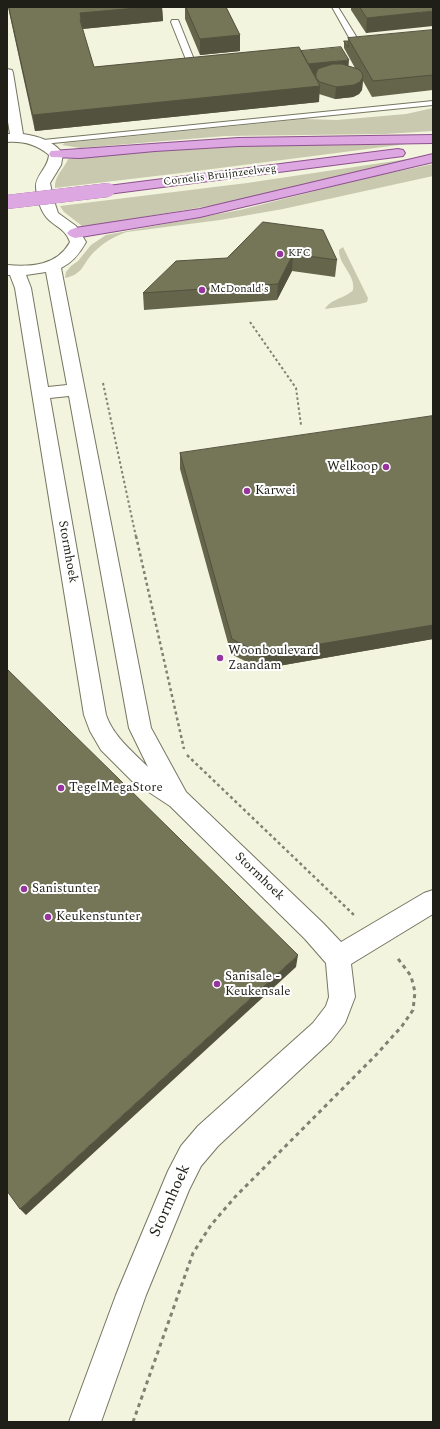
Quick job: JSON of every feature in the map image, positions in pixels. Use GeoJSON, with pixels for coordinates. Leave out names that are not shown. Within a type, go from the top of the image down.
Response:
{"type":"FeatureCollection","features":[{"type":"Feature","properties":{"kind":"main road"},"geometry":{"type":"LineString","coordinates":[[56,154],[80,154],[155,147],[238,142],[433,139]]}},
{"type":"Feature","properties":{"kind":"main road","name":"Cornelis Bruijnzeelweg"},"geometry":{"type":"LineString","coordinates":[[7,202],[433,148]]}},
{"type":"Feature","properties":{"kind":"main road"},"geometry":{"type":"LineString","coordinates":[[75,232],[143,223],[214,210],[433,158]]}},
{"type":"Feature","properties":{"kind":"street"},"geometry":{"type":"LineString","coordinates":[[7,74],[12,138],[32,139],[42,142],[56,154],[54,168],[44,181],[43,187],[50,212],[75,232],[78,242],[70,256],[53,266],[33,270],[12,270]]}},
{"type":"Feature","properties":{"kind":"street","name":"Stormhoek"},"geometry":{"type":"LineString","coordinates":[[53,266],[140,728],[147,747],[163,770],[178,798]]}},
{"type":"Feature","properties":{"kind":"street","name":"Stormhoek"},"geometry":{"type":"LineString","coordinates":[[12,270],[23,288],[95,714],[101,731],[109,743],[140,774],[178,798],[314,931],[338,958],[342,997],[336,1014],[322,1032],[208,1136],[191,1156],[178,1181],[131,1295],[85,1422]]}},
{"type":"Feature","properties":{"kind":"street"},"geometry":{"type":"LineString","coordinates":[[40,394],[76,389]]}},
{"type":"Feature","properties":{"kind":"street"},"geometry":{"type":"LineString","coordinates":[[338,958],[433,901]]}},
{"type":"Feature","properties":{"kind":"lane"},"geometry":{"type":"LineString","coordinates":[[335,7],[358,46]]}},
{"type":"Feature","properties":{"kind":"lane"},"geometry":{"type":"LineString","coordinates":[[175,22],[188,66],[208,64]]}},
{"type":"Feature","properties":{"kind":"lane"},"geometry":{"type":"LineString","coordinates":[[42,142],[433,103]]}},
{"type":"Feature","properties":{"kind":"path"},"geometry":{"type":"LineString","coordinates":[[250,322],[296,388],[301,424]]}},
{"type":"Feature","properties":{"kind":"green space"},"geometry":{"type":"Polygon","coordinates":[[[433,108],[433,131],[385,134],[225,136],[80,148],[62,145],[65,143],[304,119],[337,120],[406,114],[433,108]]]}},
{"type":"Feature","properties":{"kind":"green space"},"geometry":{"type":"Polygon","coordinates":[[[422,142],[55,188],[56,180],[68,159],[112,154],[200,148],[422,142]]]}},
{"type":"Feature","properties":{"kind":"green space"},"geometry":{"type":"Polygon","coordinates":[[[428,156],[215,205],[100,224],[82,226],[64,212],[60,206],[247,183],[428,156]]]}},
{"type":"Feature","properties":{"kind":"green space"},"geometry":{"type":"Polygon","coordinates":[[[433,164],[433,176],[283,209],[220,220],[127,232],[106,242],[90,256],[76,274],[65,278],[66,272],[78,261],[91,245],[106,235],[240,210],[366,178],[433,164]]]}},
{"type":"Feature","properties":{"kind":"green space"},"geometry":{"type":"Polygon","coordinates":[[[343,247],[368,298],[367,302],[325,309],[330,303],[353,290],[350,274],[339,255],[339,250],[343,247]]]}},
{"type":"Feature","properties":{"kind":"building"},"geometry":{"type":"Polygon","coordinates":[[[9,7],[148,7],[80,13],[80,20],[94,67],[299,47],[320,86],[33,115],[9,7]]]}},
{"type":"Feature","properties":{"kind":"building"},"geometry":{"type":"Polygon","coordinates":[[[186,7],[226,7],[240,35],[200,39],[186,7]]]}},
{"type":"Feature","properties":{"kind":"building"},"geometry":{"type":"Polygon","coordinates":[[[360,7],[433,7],[433,11],[367,18],[360,7]]]}},
{"type":"Feature","properties":{"kind":"building"},"geometry":{"type":"Polygon","coordinates":[[[433,30],[433,75],[373,81],[348,38],[433,30]]]}},
{"type":"Feature","properties":{"kind":"building"},"geometry":{"type":"Polygon","coordinates":[[[344,41],[348,41],[348,47],[344,41]]]}},
{"type":"Feature","properties":{"kind":"building"},"geometry":{"type":"Polygon","coordinates":[[[341,47],[349,60],[308,64],[301,51],[341,47]]]}},
{"type":"Feature","properties":{"kind":"building"},"geometry":{"type":"Polygon","coordinates":[[[333,64],[342,64],[358,69],[362,73],[363,77],[360,82],[354,85],[336,87],[320,82],[316,78],[318,69],[333,64]]]}},
{"type":"Feature","properties":{"kind":"building"},"geometry":{"type":"Polygon","coordinates":[[[263,222],[323,230],[337,260],[293,254],[278,284],[143,293],[176,261],[227,258],[263,222]]]}},
{"type":"Feature","properties":{"kind":"building"},"geometry":{"type":"Polygon","coordinates":[[[433,416],[433,625],[261,654],[232,639],[180,453],[433,416]]]}},
{"type":"Feature","properties":{"kind":"building"},"geometry":{"type":"Polygon","coordinates":[[[7,669],[298,955],[20,1209],[7,1191],[7,669]]]}},
{"type":"Feature","properties":{"kind":"place","name":"KFC"},"geometry":{"type":"Point","coordinates":[280,254]}},
{"type":"Feature","properties":{"kind":"place","name":"McDonald's"},"geometry":{"type":"Point","coordinates":[202,290]}},
{"type":"Feature","properties":{"kind":"place","name":"Welkoop"},"geometry":{"type":"Point","coordinates":[386,467]}},
{"type":"Feature","properties":{"kind":"place","name":"Karwei"},"geometry":{"type":"Point","coordinates":[247,491]}},
{"type":"Feature","properties":{"kind":"place","name":"Woonboulevard Zaandam"},"geometry":{"type":"Point","coordinates":[220,658]}},
{"type":"Feature","properties":{"kind":"place","name":"TegelMegaStore"},"geometry":{"type":"Point","coordinates":[61,788]}},
{"type":"Feature","properties":{"kind":"place","name":"Sanistunter"},"geometry":{"type":"Point","coordinates":[24,889]}},
{"type":"Feature","properties":{"kind":"place","name":"Keukenstunter"},"geometry":{"type":"Point","coordinates":[48,917]}},
{"type":"Feature","properties":{"kind":"place","name":"Sanisale - Keukensale"},"geometry":{"type":"Point","coordinates":[217,984]}}]}
